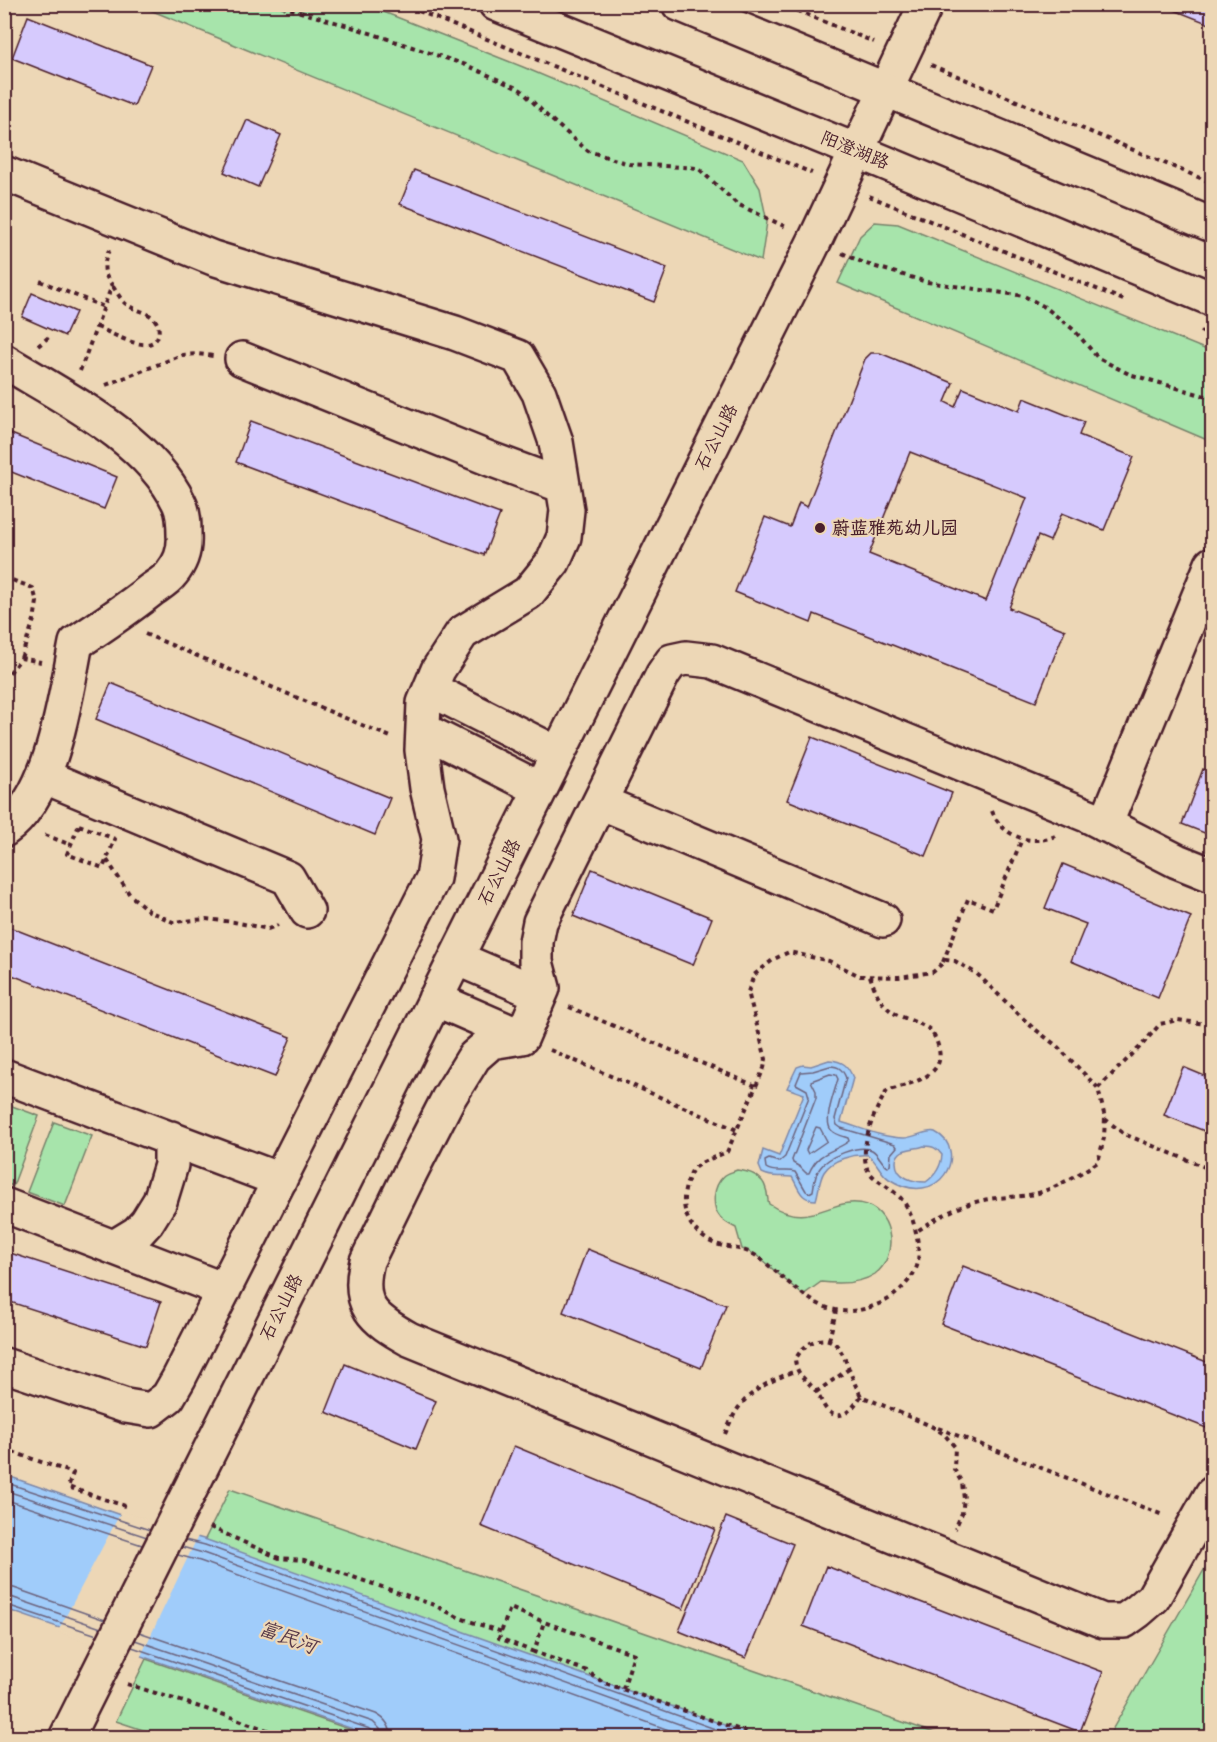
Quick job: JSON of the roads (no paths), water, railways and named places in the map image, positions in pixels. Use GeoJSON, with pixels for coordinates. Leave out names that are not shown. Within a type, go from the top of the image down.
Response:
{"type":"FeatureCollection","features":[{"type":"Feature","properties":{"kind":"street","name":"阳澄湖路"},"geometry":{"type":"LineString","coordinates":[[496,4],[1212,299]]}},
{"type":"Feature","properties":{"kind":"street"},"geometry":{"type":"LineString","coordinates":[[679,4],[1212,225]]}},
{"type":"Feature","properties":{"kind":"street","name":"石公山路"},"geometry":{"type":"LineString","coordinates":[[66,1737],[815,240],[926,4]]}},
{"type":"Feature","properties":{"kind":"street"},"geometry":{"type":"LineString","coordinates":[[4,173],[213,258],[455,333],[518,357],[539,393],[556,442],[567,510],[564,537],[554,562],[528,593],[462,633],[438,670],[424,703],[423,740],[427,788],[439,839],[433,878],[180,1378],[168,1397],[151,1410],[126,1406],[4,1365]]}},
{"type":"Feature","properties":{"kind":"street"},"geometry":{"type":"LineString","coordinates":[[242,359],[563,486]]}},
{"type":"Feature","properties":{"kind":"street"},"geometry":{"type":"LineString","coordinates":[[4,361],[90,413],[132,444],[160,472],[180,504],[184,522],[183,551],[172,574],[76,643],[60,728],[43,776],[34,795],[14,824],[4,830]]}},
{"type":"Feature","properties":{"kind":"street"},"geometry":{"type":"LineString","coordinates":[[1105,825],[1205,603],[1212,564]]}},
{"type":"Feature","properties":{"kind":"street"},"geometry":{"type":"LineString","coordinates":[[522,1037],[543,988],[536,962],[536,942],[540,922],[663,674],[672,661],[686,658],[712,661],[1089,816],[1177,861],[1212,875]]}},
{"type":"Feature","properties":{"kind":"street"},"geometry":{"type":"LineString","coordinates":[[430,689],[558,754]]}},
{"type":"Feature","properties":{"kind":"street"},"geometry":{"type":"LineString","coordinates":[[423,740],[540,789]]}},
{"type":"Feature","properties":{"kind":"street"},"geometry":{"type":"LineString","coordinates":[[43,776],[288,878],[307,911]]}},
{"type":"Feature","properties":{"kind":"street"},"geometry":{"type":"LineString","coordinates":[[600,802],[884,920]]}},
{"type":"Feature","properties":{"kind":"street"},"geometry":{"type":"LineString","coordinates":[[456,958],[540,994]]}},
{"type":"Feature","properties":{"kind":"street"},"geometry":{"type":"LineString","coordinates":[[435,999],[522,1037]]}},
{"type":"Feature","properties":{"kind":"street"},"geometry":{"type":"LineString","coordinates":[[522,1037],[491,1042],[474,1057],[448,1099],[367,1261],[363,1276],[365,1297],[370,1311],[384,1325],[409,1339],[1103,1621],[1124,1621],[1153,1598],[1212,1494]]}},
{"type":"Feature","properties":{"kind":"street"},"geometry":{"type":"LineString","coordinates":[[4,1076],[280,1180]]}},
{"type":"Feature","properties":{"kind":"street"},"geometry":{"type":"LineString","coordinates":[[114,1247],[137,1233],[160,1201],[171,1165],[171,1138]]}},
{"type":"Feature","properties":{"kind":"street"},"geometry":{"type":"LineString","coordinates":[[4,1205],[224,1290]]}},
{"type":"Feature","properties":{"kind":"water"},"geometry":{"type":"Polygon","coordinates":[[[829,1060],[834,1061],[844,1064],[851,1074],[853,1078],[841,1122],[896,1138],[908,1138],[935,1132],[945,1141],[950,1152],[950,1163],[945,1175],[935,1183],[923,1188],[907,1187],[889,1179],[868,1155],[856,1155],[828,1167],[821,1178],[816,1200],[803,1196],[792,1177],[762,1173],[759,1166],[763,1150],[779,1156],[804,1094],[787,1088],[797,1067],[811,1066],[829,1060]],[[927,1146],[905,1150],[899,1154],[896,1159],[897,1167],[902,1175],[911,1180],[926,1182],[935,1174],[942,1155],[934,1148],[927,1146]]]}},
{"type":"Feature","properties":{"kind":"water","name":"富民河"},"geometry":{"type":"Polygon","coordinates":[[[5,1475],[126,1517],[207,1540],[758,1737],[376,1737],[5,1609],[5,1475]]]}},
{"type":"Feature","properties":{"kind":"place","name":"蔚蓝雅苑幼儿园"},"geometry":{"type":"Point","coordinates":[820,528]}}]}
